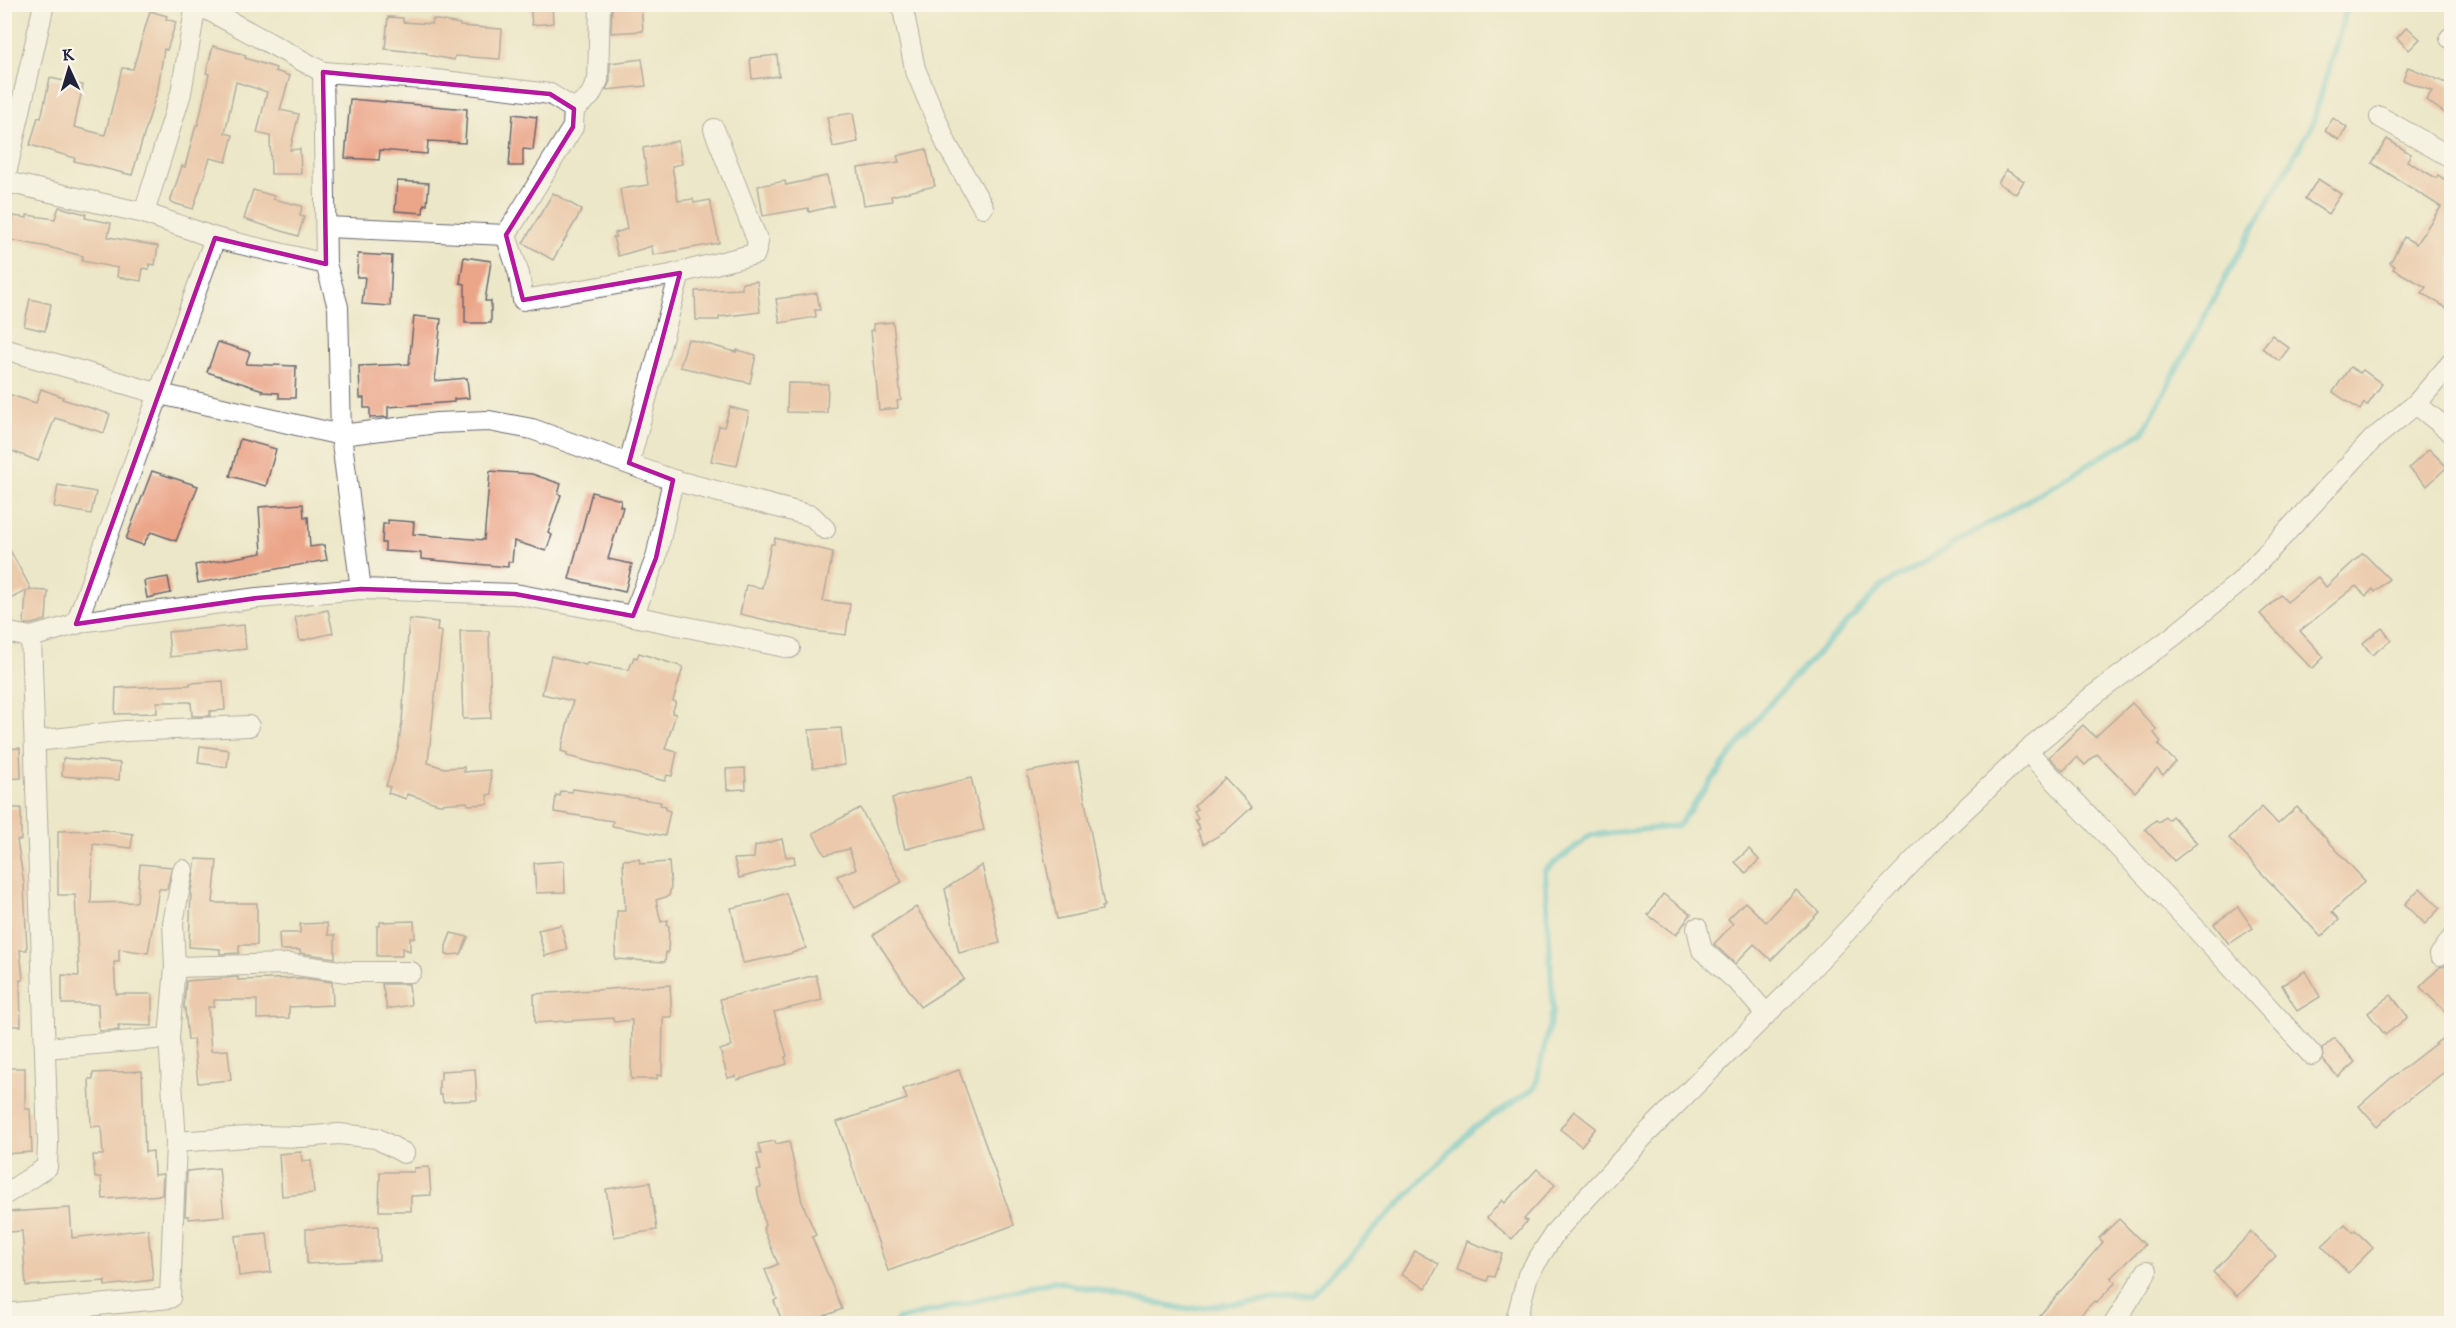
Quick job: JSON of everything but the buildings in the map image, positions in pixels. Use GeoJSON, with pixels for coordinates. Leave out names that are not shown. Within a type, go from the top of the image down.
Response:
{"type":"FeatureCollection","features":[{"type":"Feature","properties":{"kind":"street"},"geometry":{"type":"LineString","coordinates":[[44,4],[4,183],[144,213],[215,238],[326,264]]}},
{"type":"Feature","properties":{"kind":"street"},"geometry":{"type":"LineString","coordinates":[[144,213],[181,93],[197,4],[323,72],[436,80],[550,94],[574,109]]}},
{"type":"Feature","properties":{"kind":"street"},"geometry":{"type":"LineString","coordinates":[[600,4],[598,80],[590,96],[574,109],[573,127],[507,235],[519,274],[523,300],[680,273],[755,254],[758,242],[714,129]]}},
{"type":"Feature","properties":{"kind":"street"},"geometry":{"type":"LineString","coordinates":[[902,4],[915,69],[947,145],[983,207]]}},
{"type":"Feature","properties":{"kind":"street"},"geometry":{"type":"LineString","coordinates":[[323,72],[326,264],[338,307],[341,435],[361,589]]}},
{"type":"Feature","properties":{"kind":"street"},"geometry":{"type":"LineString","coordinates":[[2380,117],[2451,159]]}},
{"type":"Feature","properties":{"kind":"street"},"geometry":{"type":"LineString","coordinates":[[327,227],[507,235]]}},
{"type":"Feature","properties":{"kind":"street"},"geometry":{"type":"LineString","coordinates":[[76,624],[215,238]]}},
{"type":"Feature","properties":{"kind":"street"},"geometry":{"type":"LineString","coordinates":[[629,463],[680,273]]}},
{"type":"Feature","properties":{"kind":"street"},"geometry":{"type":"LineString","coordinates":[[4,349],[160,394],[341,435],[437,423],[489,421],[532,429],[673,480],[812,516],[825,529]]}},
{"type":"Feature","properties":{"kind":"street"},"geometry":{"type":"LineString","coordinates":[[1515,1323],[1528,1275],[1556,1231],[1604,1182],[1643,1137],[1766,1014],[1936,837],[2027,751],[2094,695],[2171,638],[2240,582],[2372,440],[2416,404],[2451,362]]}},
{"type":"Feature","properties":{"kind":"street"},"geometry":{"type":"LineString","coordinates":[[2416,404],[2451,433]]}},
{"type":"Feature","properties":{"kind":"street"},"geometry":{"type":"LineString","coordinates":[[633,616],[656,558],[673,480]]}},
{"type":"Feature","properties":{"kind":"street"},"geometry":{"type":"LineString","coordinates":[[4,632],[31,637],[76,624],[257,598],[361,589],[515,594],[790,648]]}},
{"type":"Feature","properties":{"kind":"street"},"geometry":{"type":"LineString","coordinates":[[4,1195],[47,1167],[36,741],[31,637]]}},
{"type":"Feature","properties":{"kind":"street"},"geometry":{"type":"LineString","coordinates":[[36,741],[125,731],[249,726]]}},
{"type":"Feature","properties":{"kind":"street"},"geometry":{"type":"LineString","coordinates":[[2027,751],[2312,1054]]}},
{"type":"Feature","properties":{"kind":"street"},"geometry":{"type":"LineString","coordinates":[[4,1314],[170,1298],[176,1142],[169,1038],[175,967],[173,923],[183,870]]}},
{"type":"Feature","properties":{"kind":"street"},"geometry":{"type":"LineString","coordinates":[[1697,928],[1702,950],[1742,985],[1766,1014]]}},
{"type":"Feature","properties":{"kind":"street"},"geometry":{"type":"LineString","coordinates":[[2440,955],[2451,938]]}},
{"type":"Feature","properties":{"kind":"street"},"geometry":{"type":"LineString","coordinates":[[175,967],[289,964],[347,972],[411,972]]}},
{"type":"Feature","properties":{"kind":"street"},"geometry":{"type":"LineString","coordinates":[[45,1048],[169,1038]]}},
{"type":"Feature","properties":{"kind":"street"},"geometry":{"type":"LineString","coordinates":[[176,1142],[260,1136],[302,1137],[339,1134],[375,1138],[404,1154]]}},
{"type":"Feature","properties":{"kind":"street"},"geometry":{"type":"LineString","coordinates":[[2114,1323],[2147,1271]]}},
{"type":"Feature","properties":{"kind":"highlighted area"},"geometry":{"type":"Polygon","coordinates":[[[323,72],[550,94],[574,109],[573,127],[506,235],[523,300],[680,273],[629,463],[673,480],[656,558],[633,616],[515,594],[361,589],[257,598],[76,624],[215,238],[326,264],[323,72]]]}},
{"type":"Feature","properties":{"kind":"waterway"},"geometry":{"type":"LineString","coordinates":[[896,1324],[897,1320],[1054,1281],[1185,1309],[1310,1295],[1472,1129],[1535,1088],[1553,1010],[1545,870],[1591,835],[1678,826],[1763,711],[1881,587],[2143,432],[2231,267],[2312,125],[2348,4]]}}]}
